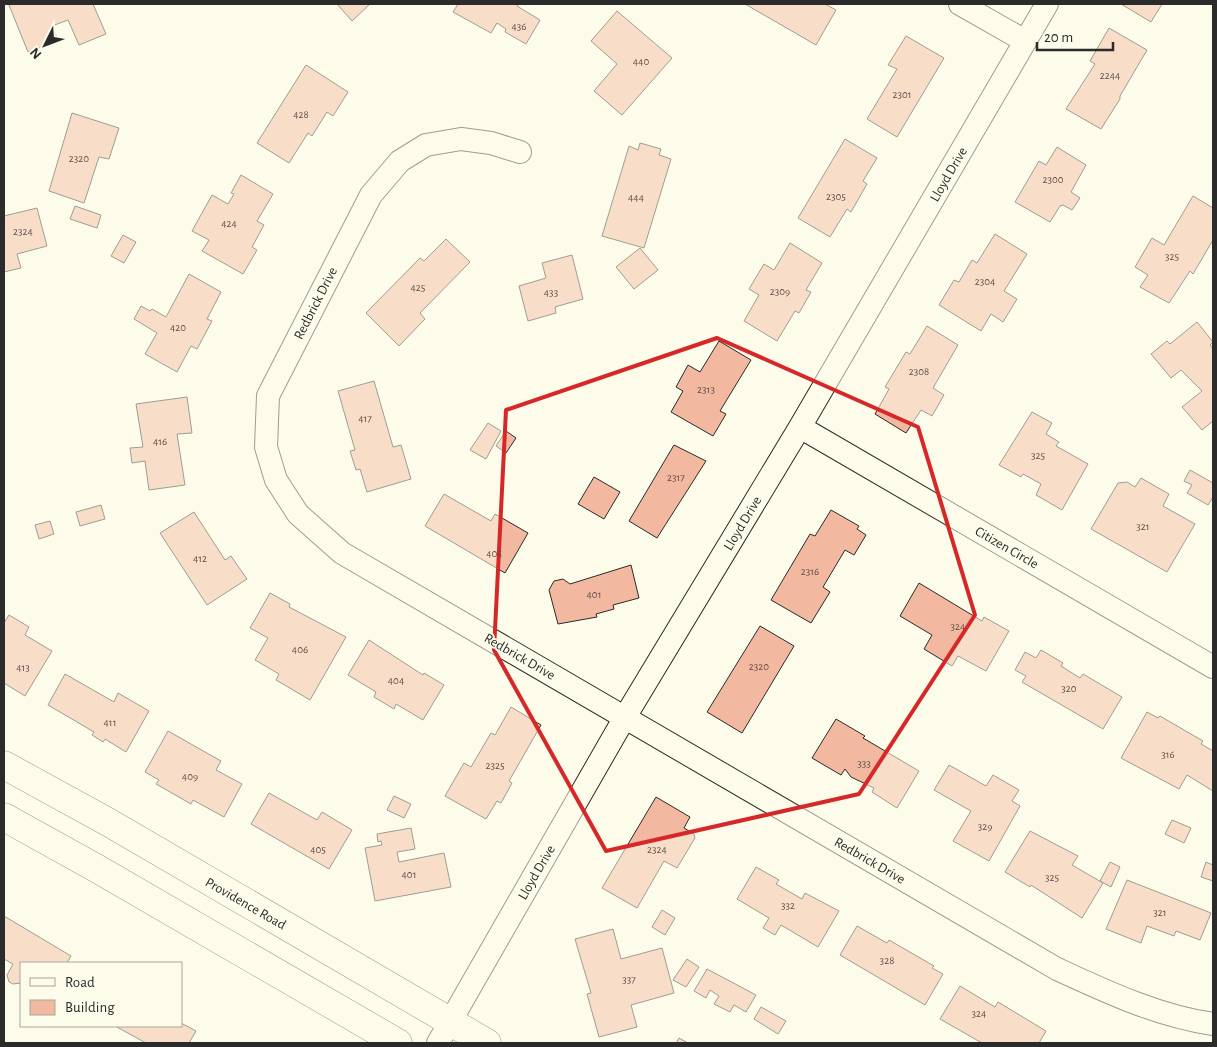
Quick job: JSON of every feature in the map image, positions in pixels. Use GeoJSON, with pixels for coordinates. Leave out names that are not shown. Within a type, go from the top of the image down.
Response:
{"type":"FeatureCollection","features":[{"type":"Feature","properties":{"kind":"main road","name":"Providence Road"},"geometry":{"type":"LineString","coordinates":[[4,766],[116,827],[444,1033],[487,1043]]}},
{"type":"Feature","properties":{"kind":"main road"},"geometry":{"type":"LineString","coordinates":[[4,817],[96,868],[398,1043]]}},
{"type":"Feature","properties":{"kind":"street"},"geometry":{"type":"LineString","coordinates":[[960,4],[1025,41]]}},
{"type":"Feature","properties":{"kind":"street","name":"Lloyd Drive"},"geometry":{"type":"LineString","coordinates":[[444,1033],[625,716],[800,427],[1047,4]]}},
{"type":"Feature","properties":{"kind":"street","name":"Redbrick Drive"},"geometry":{"type":"LineString","coordinates":[[520,152],[491,143],[461,139],[426,145],[400,161],[371,195],[268,396],[266,447],[276,480],[298,514],[342,554],[625,716],[1057,969],[1125,1000],[1193,1021],[1213,1024]]}},
{"type":"Feature","properties":{"kind":"street","name":"Citizen Circle"},"geometry":{"type":"LineString","coordinates":[[800,427],[1213,667]]}},
{"type":"Feature","properties":{"kind":"highlighted area"},"geometry":{"type":"Polygon","coordinates":[[[717,338],[918,427],[975,615],[859,794],[606,851],[494,650],[506,410],[717,338]]]}},
{"type":"Feature","properties":{"kind":"building"},"geometry":{"type":"Polygon","coordinates":[[[93,4],[106,34],[79,45],[68,20],[52,26],[58,40],[28,52],[9,5],[93,4]]]}},
{"type":"Feature","properties":{"kind":"building"},"geometry":{"type":"Polygon","coordinates":[[[337,4],[370,4],[352,21],[337,4]]]}},
{"type":"Feature","properties":{"kind":"building"},"geometry":{"type":"Polygon","coordinates":[[[458,4],[518,4],[517,6],[540,20],[526,44],[505,32],[506,29],[497,23],[491,33],[453,12],[458,4]]]}},
{"type":"Feature","properties":{"kind":"building"},"geometry":{"type":"Polygon","coordinates":[[[745,4],[825,4],[836,10],[816,45],[745,4]]]}},
{"type":"Feature","properties":{"kind":"building"},"geometry":{"type":"Polygon","coordinates":[[[1121,4],[1162,4],[1151,22],[1121,4]]]}},
{"type":"Feature","properties":{"kind":"building"},"geometry":{"type":"Polygon","coordinates":[[[617,11],[672,58],[622,115],[594,91],[617,64],[591,41],[617,11]]]}},
{"type":"Feature","properties":{"kind":"building"},"geometry":{"type":"Polygon","coordinates":[[[1109,28],[1147,50],[1101,129],[1066,109],[1095,64],[1090,61],[1109,28]]]}},
{"type":"Feature","properties":{"kind":"building"},"geometry":{"type":"Polygon","coordinates":[[[906,36],[944,58],[897,137],[867,119],[897,69],[888,65],[906,36]]]}},
{"type":"Feature","properties":{"kind":"building"},"geometry":{"type":"Polygon","coordinates":[[[306,65],[348,92],[333,116],[327,112],[312,136],[308,133],[289,163],[257,143],[306,65]]]}},
{"type":"Feature","properties":{"kind":"building"},"geometry":{"type":"Polygon","coordinates":[[[72,113],[119,128],[109,159],[99,157],[84,203],[49,191],[72,113]]]}},
{"type":"Feature","properties":{"kind":"building"},"geometry":{"type":"Polygon","coordinates":[[[845,139],[877,158],[863,181],[867,184],[851,212],[847,209],[830,237],[798,218],[845,139]]]}},
{"type":"Feature","properties":{"kind":"building"},"geometry":{"type":"Polygon","coordinates":[[[640,143],[661,149],[659,155],[671,159],[644,248],[602,236],[629,146],[638,150],[640,143]]]}},
{"type":"Feature","properties":{"kind":"building"},"geometry":{"type":"Polygon","coordinates":[[[1057,147],[1086,165],[1071,192],[1080,198],[1072,210],[1063,205],[1060,206],[1050,222],[1015,202],[1039,161],[1046,165],[1057,147]]]}},
{"type":"Feature","properties":{"kind":"building"},"geometry":{"type":"Polygon","coordinates":[[[241,175],[273,194],[257,221],[264,225],[252,247],[257,250],[243,274],[202,251],[209,240],[192,231],[212,195],[228,204],[234,194],[231,193],[241,175]]]}},
{"type":"Feature","properties":{"kind":"building"},"geometry":{"type":"Polygon","coordinates":[[[1193,196],[1213,208],[1213,240],[1193,274],[1190,271],[1169,303],[1140,287],[1148,275],[1135,267],[1152,238],[1164,245],[1193,196]]]}},
{"type":"Feature","properties":{"kind":"building"},"geometry":{"type":"Polygon","coordinates":[[[75,206],[101,215],[97,228],[70,219],[75,206]]]}},
{"type":"Feature","properties":{"kind":"building"},"geometry":{"type":"Polygon","coordinates":[[[37,208],[47,246],[17,254],[21,268],[4,272],[4,216],[37,208]]]}},
{"type":"Feature","properties":{"kind":"building"},"geometry":{"type":"Polygon","coordinates":[[[995,234],[1027,254],[1004,291],[1017,299],[1003,322],[991,314],[981,331],[939,305],[954,280],[959,282],[972,260],[977,263],[995,234]]]}},
{"type":"Feature","properties":{"kind":"building"},"geometry":{"type":"Polygon","coordinates":[[[123,235],[136,242],[124,263],[111,256],[123,235]]]}},
{"type":"Feature","properties":{"kind":"building"},"geometry":{"type":"Polygon","coordinates":[[[446,239],[470,262],[420,313],[425,319],[399,346],[366,313],[420,258],[424,261],[446,239]]]}},
{"type":"Feature","properties":{"kind":"building"},"geometry":{"type":"Polygon","coordinates":[[[790,243],[822,263],[806,290],[811,292],[799,313],[795,311],[777,341],[744,321],[759,295],[749,289],[764,264],[774,270],[790,243]]]}},
{"type":"Feature","properties":{"kind":"building"},"geometry":{"type":"Polygon","coordinates":[[[640,248],[658,270],[634,289],[616,267],[640,248]]]}},
{"type":"Feature","properties":{"kind":"building"},"geometry":{"type":"Polygon","coordinates":[[[572,255],[583,299],[555,307],[556,313],[528,321],[519,286],[546,278],[542,263],[572,255]]]}},
{"type":"Feature","properties":{"kind":"building"},"geometry":{"type":"Polygon","coordinates":[[[189,274],[221,292],[207,319],[212,321],[197,349],[191,346],[177,372],[145,354],[157,333],[134,319],[141,306],[150,311],[152,309],[166,317],[189,274]]]}},
{"type":"Feature","properties":{"kind":"building"},"geometry":{"type":"Polygon","coordinates":[[[1197,322],[1213,342],[1210,345],[1213,349],[1213,421],[1202,430],[1182,407],[1202,391],[1181,370],[1171,378],[1151,354],[1167,341],[1170,344],[1197,322]]]}},
{"type":"Feature","properties":{"kind":"building"},"geometry":{"type":"Polygon","coordinates":[[[927,326],[958,345],[933,388],[944,395],[932,416],[921,410],[906,433],[875,414],[889,389],[885,387],[906,352],[910,354],[927,326]]]}},
{"type":"Feature","properties":{"kind":"building"},"geometry":{"type":"Polygon","coordinates":[[[719,341],[751,360],[720,411],[726,414],[713,436],[671,412],[683,391],[676,387],[688,365],[700,372],[719,341]]]}},
{"type":"Feature","properties":{"kind":"building"},"geometry":{"type":"Polygon","coordinates":[[[374,381],[393,447],[401,445],[411,479],[367,492],[360,469],[356,470],[350,451],[355,450],[338,391],[374,381]]]}},
{"type":"Feature","properties":{"kind":"building"},"geometry":{"type":"Polygon","coordinates":[[[187,397],[192,433],[177,434],[185,485],[149,490],[145,461],[132,463],[130,448],[143,447],[136,404],[187,397]]]}},
{"type":"Feature","properties":{"kind":"building"},"geometry":{"type":"Polygon","coordinates":[[[1032,412],[1052,423],[1046,434],[1059,442],[1056,446],[1088,464],[1062,510],[1036,495],[1041,484],[1023,474],[1021,477],[999,465],[1032,412]]]}},
{"type":"Feature","properties":{"kind":"building"},"geometry":{"type":"Polygon","coordinates":[[[488,423],[501,431],[486,459],[470,450],[488,423]]]}},
{"type":"Feature","properties":{"kind":"building"},"geometry":{"type":"Polygon","coordinates":[[[506,431],[516,438],[506,453],[496,446],[506,431]]]}},
{"type":"Feature","properties":{"kind":"building"},"geometry":{"type":"Polygon","coordinates":[[[674,445],[706,461],[657,538],[629,521],[674,445]]]}},
{"type":"Feature","properties":{"kind":"building"},"geometry":{"type":"Polygon","coordinates":[[[1190,470],[1213,483],[1213,497],[1208,505],[1187,493],[1192,485],[1184,481],[1190,470]]]}},
{"type":"Feature","properties":{"kind":"building"},"geometry":{"type":"Polygon","coordinates":[[[594,477],[620,492],[604,519],[578,504],[594,477]]]}},
{"type":"Feature","properties":{"kind":"building"},"geometry":{"type":"Polygon","coordinates":[[[1141,478],[1169,494],[1163,506],[1195,524],[1167,572],[1091,529],[1118,483],[1127,482],[1135,487],[1141,478]]]}},
{"type":"Feature","properties":{"kind":"building"},"geometry":{"type":"Polygon","coordinates":[[[444,494],[491,521],[495,514],[528,533],[505,573],[425,526],[444,494]]]}},
{"type":"Feature","properties":{"kind":"building"},"geometry":{"type":"Polygon","coordinates":[[[101,505],[105,519],[80,526],[76,512],[101,505]]]}},
{"type":"Feature","properties":{"kind":"building"},"geometry":{"type":"Polygon","coordinates":[[[831,510],[859,526],[857,529],[866,535],[854,555],[845,550],[823,587],[830,592],[811,623],[771,600],[810,534],[815,536],[831,510]]]}},
{"type":"Feature","properties":{"kind":"building"},"geometry":{"type":"Polygon","coordinates":[[[194,512],[225,560],[231,556],[247,579],[207,605],[160,533],[194,512]]]}},
{"type":"Feature","properties":{"kind":"building"},"geometry":{"type":"Polygon","coordinates":[[[50,521],[54,534],[39,539],[35,525],[50,521]]]}},
{"type":"Feature","properties":{"kind":"building"},"geometry":{"type":"Polygon","coordinates":[[[631,565],[639,598],[613,605],[614,609],[596,614],[597,617],[558,624],[549,590],[554,581],[563,579],[570,584],[631,565]]]}},
{"type":"Feature","properties":{"kind":"building"},"geometry":{"type":"Polygon","coordinates":[[[919,583],[982,621],[984,617],[1009,631],[986,671],[958,656],[952,666],[924,649],[932,635],[900,616],[919,583]]]}},
{"type":"Feature","properties":{"kind":"building"},"geometry":{"type":"Polygon","coordinates":[[[270,593],[290,604],[289,607],[346,637],[310,700],[276,680],[279,674],[255,660],[268,638],[250,628],[270,593]]]}},
{"type":"Feature","properties":{"kind":"building"},"geometry":{"type":"Polygon","coordinates":[[[9,615],[29,627],[25,635],[52,651],[25,696],[4,683],[4,623],[9,615]]]}},
{"type":"Feature","properties":{"kind":"building"},"geometry":{"type":"Polygon","coordinates":[[[760,626],[794,646],[742,733],[707,712],[760,626]]]}},
{"type":"Feature","properties":{"kind":"building"},"geometry":{"type":"Polygon","coordinates":[[[369,640],[423,675],[424,673],[444,685],[423,720],[396,704],[394,709],[374,697],[376,692],[348,675],[369,640]]]}},
{"type":"Feature","properties":{"kind":"building"},"geometry":{"type":"Polygon","coordinates":[[[1041,650],[1063,663],[1061,666],[1080,678],[1083,674],[1122,697],[1103,729],[1022,682],[1026,676],[1015,670],[1025,652],[1036,658],[1041,650]]]}},
{"type":"Feature","properties":{"kind":"building"},"geometry":{"type":"Polygon","coordinates":[[[65,674],[114,702],[118,693],[149,711],[126,752],[105,739],[103,742],[92,735],[94,732],[48,705],[65,674]]]}},
{"type":"Feature","properties":{"kind":"building"},"geometry":{"type":"Polygon","coordinates":[[[511,707],[541,725],[509,781],[512,783],[501,803],[497,801],[486,819],[445,796],[464,763],[471,767],[491,733],[495,735],[511,707]]]}},
{"type":"Feature","properties":{"kind":"building"},"geometry":{"type":"Polygon","coordinates":[[[1147,712],[1158,718],[1160,716],[1203,741],[1201,744],[1213,751],[1213,791],[1187,775],[1179,789],[1121,758],[1147,712]]]}},
{"type":"Feature","properties":{"kind":"building"},"geometry":{"type":"Polygon","coordinates":[[[836,719],[865,736],[863,738],[919,771],[897,808],[872,792],[874,788],[851,777],[845,769],[841,775],[812,758],[836,719]]]}},
{"type":"Feature","properties":{"kind":"building"},"geometry":{"type":"Polygon","coordinates":[[[168,731],[221,761],[216,770],[242,784],[224,817],[193,800],[191,804],[156,784],[159,780],[145,772],[168,731]]]}},
{"type":"Feature","properties":{"kind":"building"},"geometry":{"type":"Polygon","coordinates":[[[949,765],[986,786],[993,775],[1019,790],[1012,801],[1020,806],[989,861],[953,841],[971,811],[934,790],[949,765]]]}},
{"type":"Feature","properties":{"kind":"building"},"geometry":{"type":"Polygon","coordinates":[[[269,793],[317,820],[322,812],[352,830],[329,869],[251,824],[269,793]]]}},
{"type":"Feature","properties":{"kind":"building"},"geometry":{"type":"Polygon","coordinates":[[[394,796],[411,804],[404,818],[387,810],[394,796]]]}},
{"type":"Feature","properties":{"kind":"building"},"geometry":{"type":"Polygon","coordinates":[[[656,797],[690,817],[684,828],[694,834],[695,838],[677,868],[664,861],[637,908],[602,888],[656,797]]]}},
{"type":"Feature","properties":{"kind":"building"},"geometry":{"type":"Polygon","coordinates":[[[1172,820],[1191,828],[1184,843],[1165,834],[1172,820]]]}},
{"type":"Feature","properties":{"kind":"building"},"geometry":{"type":"Polygon","coordinates":[[[411,828],[415,849],[397,852],[399,862],[444,853],[451,887],[375,901],[365,848],[382,845],[381,841],[378,842],[377,834],[411,828]]]}},
{"type":"Feature","properties":{"kind":"building"},"geometry":{"type":"Polygon","coordinates":[[[1030,831],[1078,856],[1072,865],[1103,883],[1082,918],[1031,885],[1030,887],[1005,872],[1030,831]]]}},
{"type":"Feature","properties":{"kind":"building"},"geometry":{"type":"Polygon","coordinates":[[[1110,862],[1120,867],[1111,887],[1100,881],[1110,862]]]}},
{"type":"Feature","properties":{"kind":"building"},"geometry":{"type":"Polygon","coordinates":[[[1206,862],[1213,865],[1213,881],[1201,877],[1206,862]]]}},
{"type":"Feature","properties":{"kind":"building"},"geometry":{"type":"Polygon","coordinates":[[[756,867],[779,880],[776,884],[802,899],[805,893],[839,911],[818,947],[781,925],[775,935],[763,928],[769,918],[737,899],[756,867]]]}},
{"type":"Feature","properties":{"kind":"building"},"geometry":{"type":"Polygon","coordinates":[[[1127,880],[1211,913],[1200,940],[1176,931],[1174,936],[1147,926],[1141,943],[1106,929],[1127,880]]]}},
{"type":"Feature","properties":{"kind":"building"},"geometry":{"type":"Polygon","coordinates":[[[662,910],[675,918],[665,935],[652,927],[662,910]]]}},
{"type":"Feature","properties":{"kind":"building"},"geometry":{"type":"Polygon","coordinates":[[[4,916],[71,956],[68,962],[20,962],[20,983],[13,984],[9,982],[7,975],[13,964],[4,959],[4,916]]]}},
{"type":"Feature","properties":{"kind":"building"},"geometry":{"type":"Polygon","coordinates":[[[857,926],[887,943],[889,940],[934,966],[932,968],[943,974],[925,1005],[840,955],[857,926]]]}},
{"type":"Feature","properties":{"kind":"building"},"geometry":{"type":"Polygon","coordinates":[[[613,929],[621,959],[662,948],[674,993],[631,1005],[637,1027],[599,1037],[587,994],[591,993],[575,939],[613,929]]]}},
{"type":"Feature","properties":{"kind":"building"},"geometry":{"type":"Polygon","coordinates":[[[687,959],[699,967],[686,987],[673,980],[687,959]]]}},
{"type":"Feature","properties":{"kind":"building"},"geometry":{"type":"Polygon","coordinates":[[[707,969],[756,995],[746,1012],[734,1005],[730,1012],[714,1004],[719,996],[710,990],[706,998],[694,991],[707,969]]]}},
{"type":"Feature","properties":{"kind":"building"},"geometry":{"type":"Polygon","coordinates":[[[960,986],[995,1007],[998,1002],[1046,1031],[1039,1043],[982,1043],[940,1019],[960,986]]]}},
{"type":"Feature","properties":{"kind":"building"},"geometry":{"type":"Polygon","coordinates":[[[761,1007],[786,1021],[778,1034],[754,1019],[761,1007]]]}},
{"type":"Feature","properties":{"kind":"building"},"geometry":{"type":"Polygon","coordinates":[[[182,1024],[196,1031],[189,1043],[146,1043],[117,1027],[182,1027],[182,1024]]]}},
{"type":"Feature","properties":{"kind":"building"},"geometry":{"type":"Polygon","coordinates":[[[679,1038],[688,1043],[676,1043],[679,1038]]]}}]}
